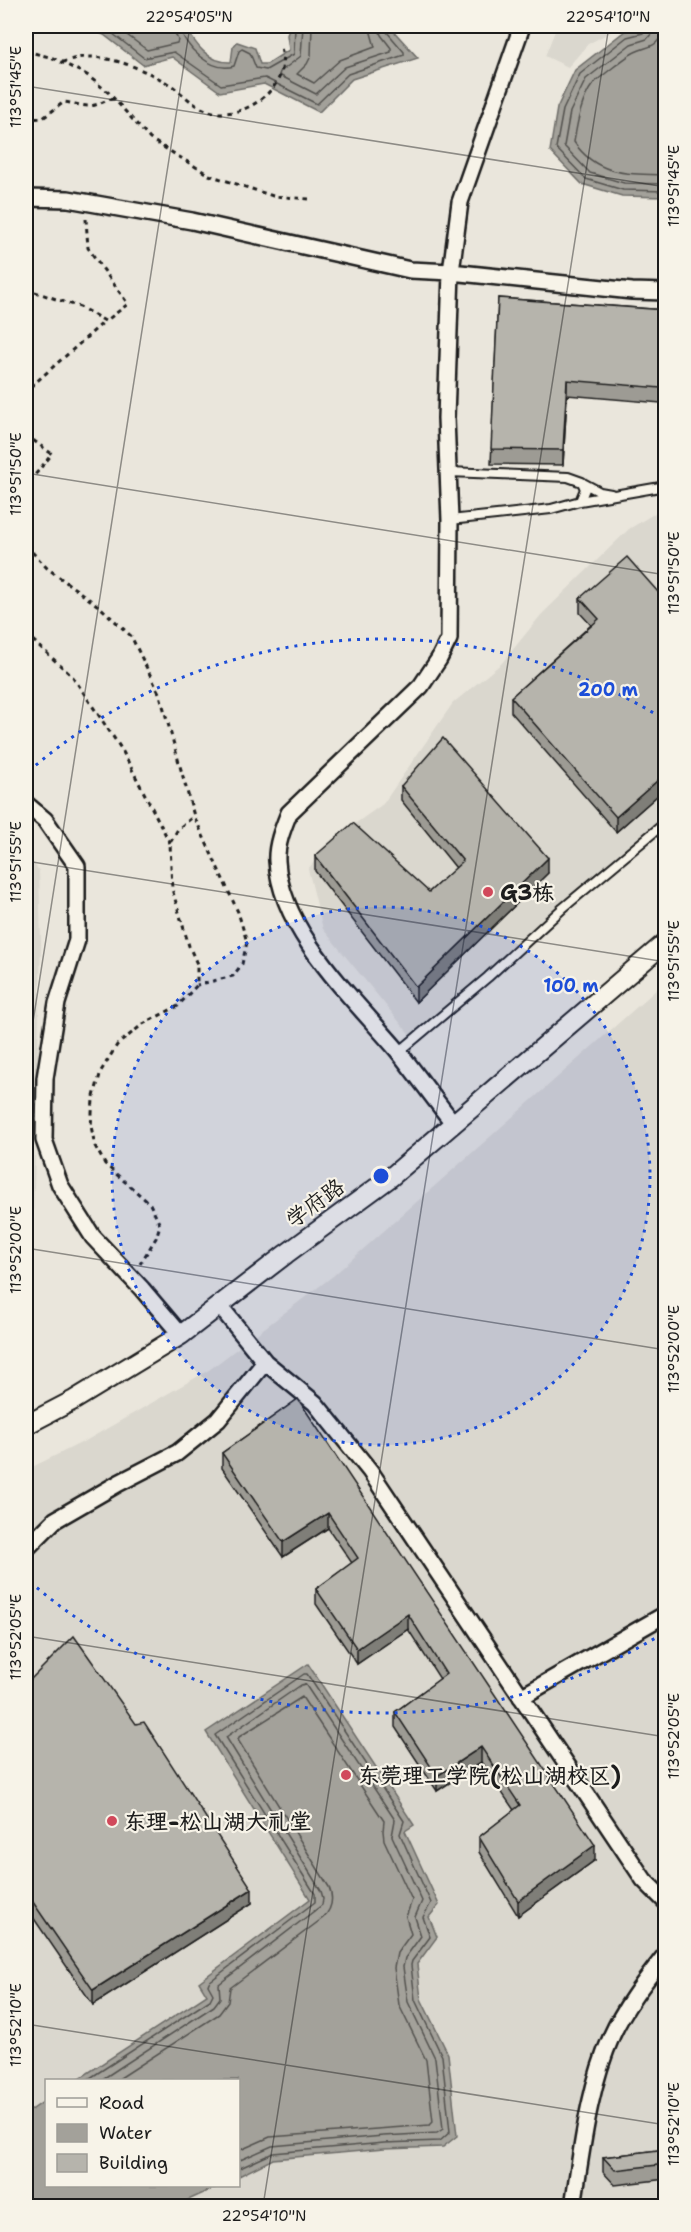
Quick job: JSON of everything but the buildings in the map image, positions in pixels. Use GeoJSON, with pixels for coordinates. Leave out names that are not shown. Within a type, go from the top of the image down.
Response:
{"type":"FeatureCollection","features":[{"type":"Feature","properties":{"kind":"street"},"geometry":{"type":"LineString","coordinates":[[454,1124],[399,1053],[309,946],[294,921],[281,886],[277,859],[281,834],[289,813],[421,686],[449,639],[450,520],[446,418],[451,272],[460,202],[522,26]]}},
{"type":"Feature","properties":{"kind":"street"},"geometry":{"type":"LineString","coordinates":[[26,198],[68,199],[192,221],[410,270],[451,272],[632,291],[666,292]]}},
{"type":"Feature","properties":{"kind":"street"},"geometry":{"type":"LineString","coordinates":[[26,804],[45,820],[77,866],[77,940],[55,1014],[45,1078],[44,1140],[60,1185],[93,1237],[181,1335]]}},
{"type":"Feature","properties":{"kind":"street","name":"学府路"},"geometry":{"type":"LineString","coordinates":[[26,1425],[74,1400],[181,1335],[391,1177],[666,942]]}},
{"type":"Feature","properties":{"kind":"street"},"geometry":{"type":"LineString","coordinates":[[219,1305],[265,1362],[315,1403],[370,1471],[644,1880],[666,1902]]}},
{"type":"Feature","properties":{"kind":"street"},"geometry":{"type":"LineString","coordinates":[[26,1549],[55,1520],[119,1483],[177,1454],[218,1419],[265,1362]]}},
{"type":"Feature","properties":{"kind":"street"},"geometry":{"type":"LineString","coordinates":[[521,1696],[666,1614]]}},
{"type":"Feature","properties":{"kind":"street"},"geometry":{"type":"LineString","coordinates":[[573,2206],[587,2116],[597,2074],[612,2034],[635,1995],[666,1954]]}},
{"type":"Feature","properties":{"kind":"lane"},"geometry":{"type":"LineString","coordinates":[[448,472],[568,477],[600,492],[617,495]]}},
{"type":"Feature","properties":{"kind":"lane"},"geometry":{"type":"LineString","coordinates":[[580,501],[585,489],[582,482]]}},
{"type":"Feature","properties":{"kind":"lane"},"geometry":{"type":"LineString","coordinates":[[450,520],[551,509],[580,501],[666,486]]}},
{"type":"Feature","properties":{"kind":"lane"},"geometry":{"type":"LineString","coordinates":[[399,1053],[489,977],[571,901],[666,822]]}},
{"type":"Feature","properties":{"kind":"path"},"geometry":{"type":"LineString","coordinates":[[60,62],[85,57],[103,58],[156,77],[206,110],[224,113],[238,112],[254,104],[268,93],[282,72],[281,45]]}},
{"type":"Feature","properties":{"kind":"path"},"geometry":{"type":"LineString","coordinates":[[26,51],[60,62],[87,75],[115,99],[150,139],[210,175],[273,196],[309,199]]}},
{"type":"Feature","properties":{"kind":"path"},"geometry":{"type":"LineString","coordinates":[[26,119],[44,118],[64,102],[84,106],[95,105],[106,99],[115,99]]}},
{"type":"Feature","properties":{"kind":"path"},"geometry":{"type":"LineString","coordinates":[[26,391],[105,321],[128,304],[88,248],[85,223],[90,203]]}},
{"type":"Feature","properties":{"kind":"path"},"geometry":{"type":"LineString","coordinates":[[26,289],[80,307],[105,321]]}},
{"type":"Feature","properties":{"kind":"path"},"geometry":{"type":"LineString","coordinates":[[26,435],[52,454],[30,481],[26,494]]}},
{"type":"Feature","properties":{"kind":"path"},"geometry":{"type":"LineString","coordinates":[[26,535],[33,553],[46,568],[101,608],[131,636],[160,695],[194,816],[238,912],[247,942],[242,964],[233,975],[197,985],[178,1006],[143,1024],[117,1045],[101,1071],[93,1100],[91,1126],[95,1146],[105,1164],[150,1204],[160,1225],[156,1238],[132,1278]]}},
{"type":"Feature","properties":{"kind":"path"},"geometry":{"type":"LineString","coordinates":[[26,634],[73,677],[122,750],[170,843],[172,889],[189,946],[197,964],[197,985]]}},
{"type":"Feature","properties":{"kind":"path"},"geometry":{"type":"LineString","coordinates":[[170,843],[178,829],[194,816]]}},
{"type":"Feature","properties":{"kind":"shaded area"},"geometry":{"type":"Polygon","coordinates":[[[557,26],[622,26],[588,44],[568,67],[545,56],[557,26]]]}},
{"type":"Feature","properties":{"kind":"shaded area"},"geometry":{"type":"Polygon","coordinates":[[[665,507],[665,818],[585,892],[411,1036],[323,929],[308,869],[332,840],[383,804],[453,703],[502,663],[541,615],[629,529],[665,507]]]}},
{"type":"Feature","properties":{"kind":"shaded area"},"geometry":{"type":"Polygon","coordinates":[[[26,853],[39,871],[41,943],[31,1291],[26,1292],[26,853]]]}},
{"type":"Feature","properties":{"kind":"shaded area","name":"东莞理工学院(松山湖校区)"},"geometry":{"type":"Polygon","coordinates":[[[665,982],[665,2206],[26,2206],[26,1470],[87,1440],[209,1370],[333,1276],[665,982]]]}},
{"type":"Feature","properties":{"kind":"water"},"geometry":{"type":"Polygon","coordinates":[[[83,26],[185,26],[198,46],[209,56],[231,62],[233,47],[237,42],[255,48],[260,64],[267,64],[289,50],[287,35],[290,26],[389,26],[418,58],[352,79],[319,112],[264,84],[220,92],[172,57],[143,65],[104,35],[83,26]]]}},
{"type":"Feature","properties":{"kind":"water"},"geometry":{"type":"Polygon","coordinates":[[[654,26],[665,27],[665,197],[622,196],[582,184],[550,151],[557,108],[575,70],[625,31],[654,26]]]}},
{"type":"Feature","properties":{"kind":"water"},"geometry":{"type":"Polygon","coordinates":[[[308,1664],[414,1825],[405,1831],[439,1905],[429,1917],[437,1937],[417,1964],[421,1999],[448,2054],[457,2136],[443,2147],[384,2149],[273,2159],[240,2176],[240,2079],[79,2079],[207,1995],[199,1982],[310,1899],[206,1732],[308,1664]]]}},
{"type":"Feature","properties":{"kind":"water"},"geometry":{"type":"Polygon","coordinates":[[[45,2101],[45,2187],[217,2187],[175,2206],[26,2206],[26,2114],[45,2101]]]}},
{"type":"Feature","properties":{"kind":"place","name":"G3栋"},"geometry":{"type":"Point","coordinates":[488,892]}},
{"type":"Feature","properties":{"kind":"place","name":"东莞理工学院(松山湖校区)"},"geometry":{"type":"Point","coordinates":[346,1775]}},
{"type":"Feature","properties":{"kind":"place","name":"东理-松山湖大礼堂"},"geometry":{"type":"Point","coordinates":[112,1821]}}]}
